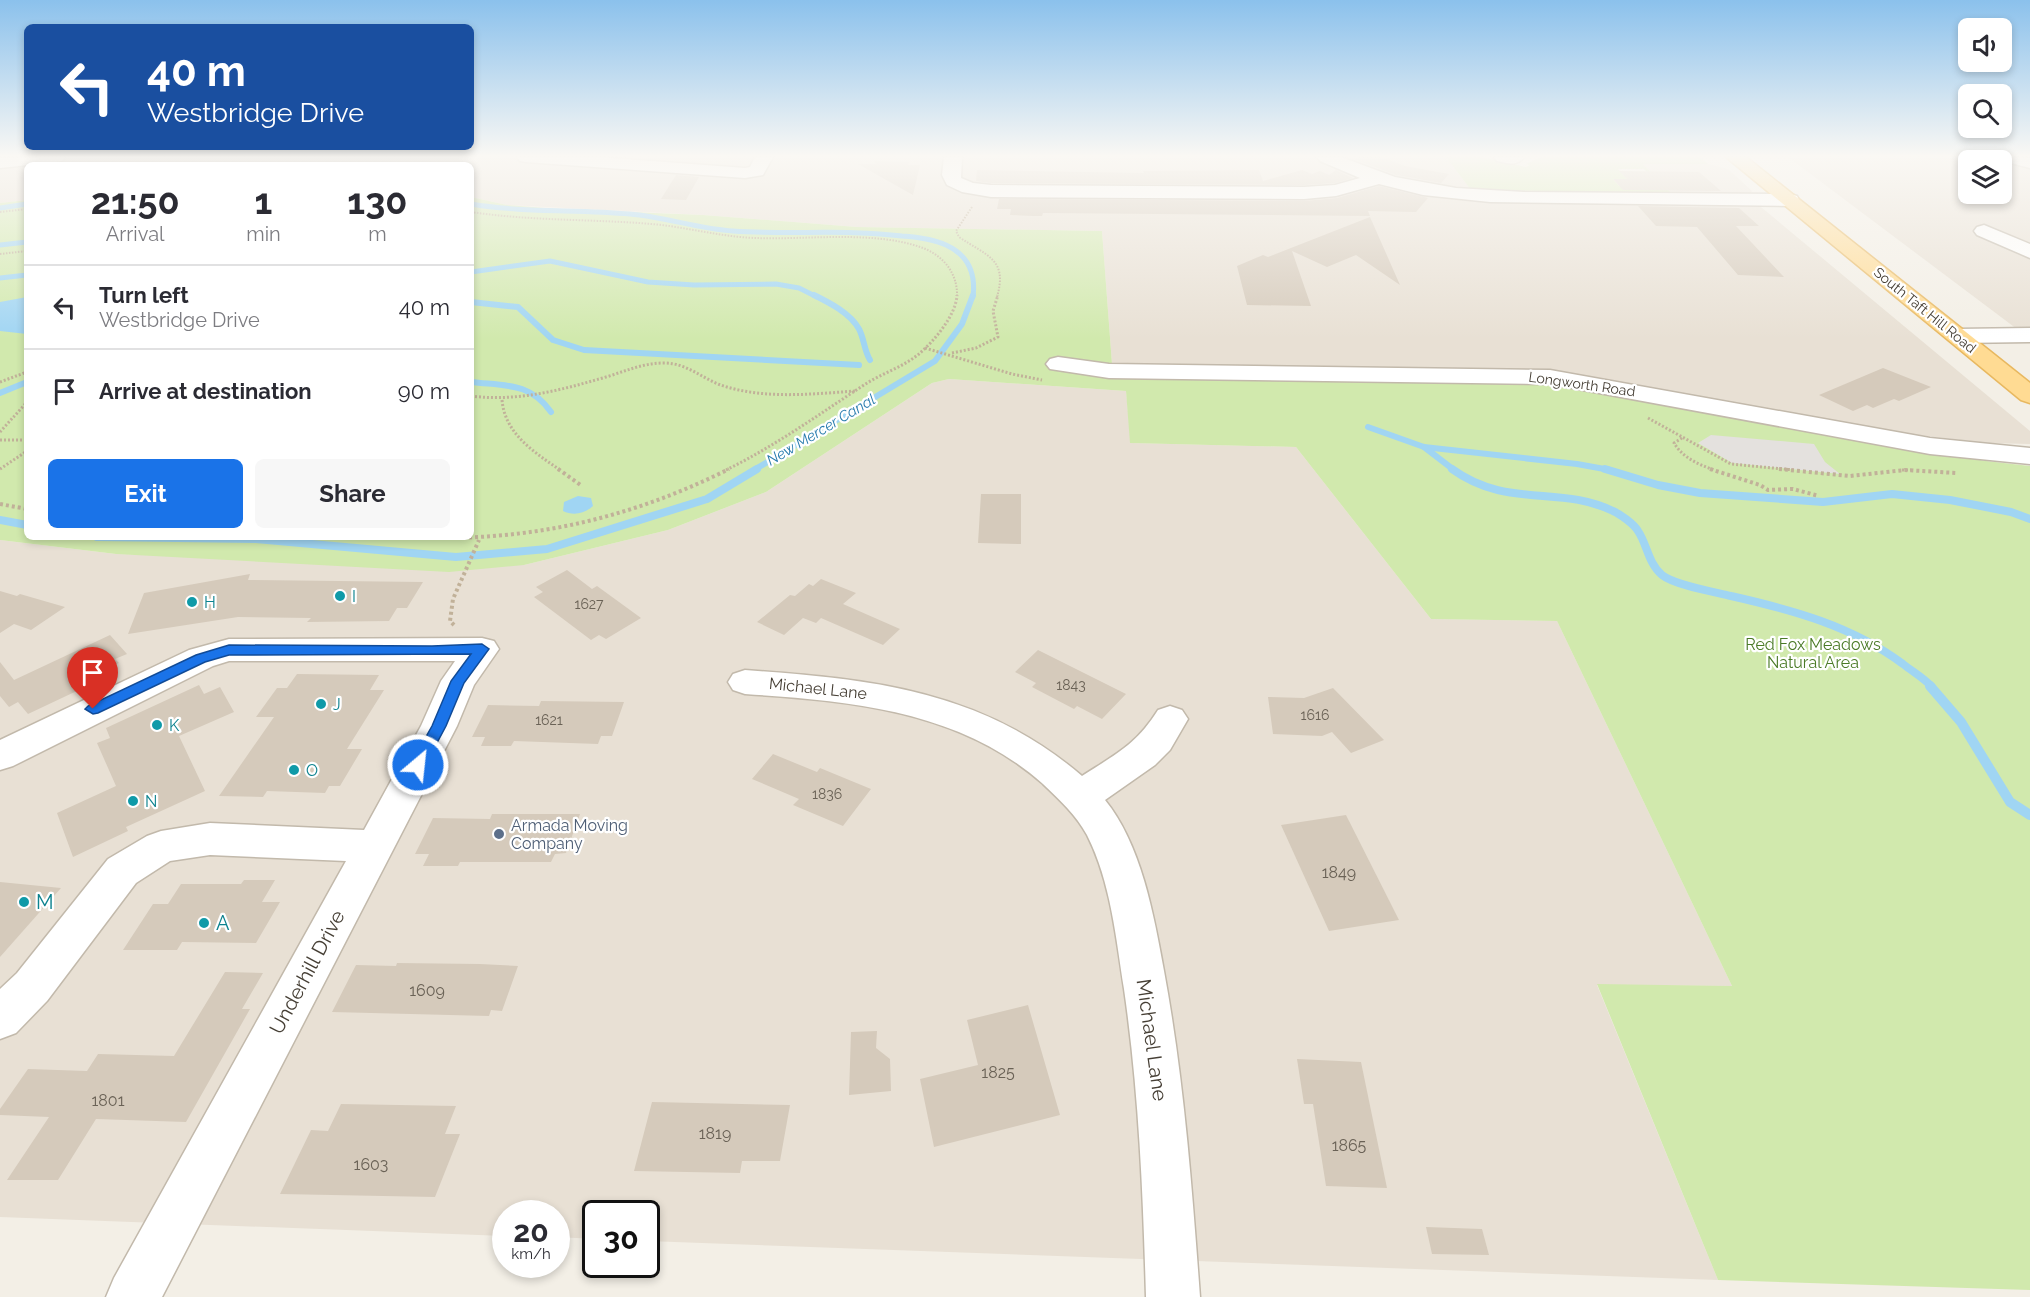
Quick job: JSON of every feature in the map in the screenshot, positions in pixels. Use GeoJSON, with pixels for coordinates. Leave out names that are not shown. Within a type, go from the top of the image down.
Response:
{"type":"FeatureCollection","features":[{"type":"Feature","properties":{"kind":"main road","name":"South Taft Hill Road"},"geometry":{"type":"LineString","coordinates":[[1811,218],[2030,395]]}},
{"type":"Feature","properties":{"kind":"street"},"geometry":{"type":"LineString","coordinates":[[1984,231],[2030,252]]}},
{"type":"Feature","properties":{"kind":"street"},"geometry":{"type":"LineString","coordinates":[[1958,336],[2030,335]]}},
{"type":"Feature","properties":{"kind":"street","name":"Longworth Road"},"geometry":{"type":"LineString","coordinates":[[1058,364],[1132,372],[1550,377],[1930,446],[2030,456]]}},
{"type":"Feature","properties":{"kind":"street"},"geometry":{"type":"LineString","coordinates":[[0,756],[201,658],[229,650],[432,651],[482,649]]}},
{"type":"Feature","properties":{"kind":"street","name":"Underhill Drive"},"geometry":{"type":"LineString","coordinates":[[133,1297],[439,726],[458,681],[482,649]]}},
{"type":"Feature","properties":{"kind":"street","name":"Michael Lane"},"geometry":{"type":"LineString","coordinates":[[745,682],[823,687],[884,695],[934,708],[968,720],[1007,740],[1040,761],[1080,796],[1102,827],[1132,907],[1153,1036],[1164,1135],[1173,1297]]}},
{"type":"Feature","properties":{"kind":"street"},"geometry":{"type":"LineString","coordinates":[[1080,796],[1142,755],[1157,741],[1170,719]]}},
{"type":"Feature","properties":{"kind":"street"},"geometry":{"type":"LineString","coordinates":[[0,1018],[32,987],[122,871],[161,847],[210,839],[375,846]]}},
{"type":"Feature","properties":{"kind":"path"},"geometry":{"type":"LineString","coordinates":[[474,540],[536,534],[585,523],[671,494],[726,470],[925,348],[944,323],[957,299],[949,264],[935,253],[907,244],[856,239],[757,238],[719,235],[657,224],[512,218]]}},
{"type":"Feature","properties":{"kind":"path"},"geometry":{"type":"LineString","coordinates":[[925,348],[951,354],[973,351],[998,337],[993,311],[1002,280],[1001,271],[996,262],[959,237],[956,231],[966,218]]}},
{"type":"Feature","properties":{"kind":"path"},"geometry":{"type":"LineString","coordinates":[[0,254],[24,251]]}},
{"type":"Feature","properties":{"kind":"path"},"geometry":{"type":"LineString","coordinates":[[474,396],[501,400],[554,390],[646,364],[670,363],[690,368],[710,382],[765,393],[819,394],[855,391]]}},
{"type":"Feature","properties":{"kind":"path"},"geometry":{"type":"LineString","coordinates":[[0,382],[24,373]]}},
{"type":"Feature","properties":{"kind":"path"},"geometry":{"type":"LineString","coordinates":[[501,400],[500,409],[507,424],[524,443],[582,486]]}},
{"type":"Feature","properties":{"kind":"path"},"geometry":{"type":"LineString","coordinates":[[0,432],[24,405]]}},
{"type":"Feature","properties":{"kind":"path"},"geometry":{"type":"LineString","coordinates":[[1654,421],[1731,464],[1850,476],[1905,470],[1964,473]]}},
{"type":"Feature","properties":{"kind":"path"},"geometry":{"type":"LineString","coordinates":[[1683,437],[1674,443],[1676,448],[1702,465],[1760,485],[1768,490],[1793,489],[1819,495]]}},
{"type":"Feature","properties":{"kind":"path"},"geometry":{"type":"LineString","coordinates":[[0,441],[24,440]]}},
{"type":"Feature","properties":{"kind":"path"},"geometry":{"type":"LineString","coordinates":[[0,469],[24,453]]}},
{"type":"Feature","properties":{"kind":"path"},"geometry":{"type":"LineString","coordinates":[[0,504],[24,508]]}},
{"type":"Feature","properties":{"kind":"path"},"geometry":{"type":"LineString","coordinates":[[479,540],[453,599],[450,621],[482,649]]}},
{"type":"Feature","properties":{"kind":"shaded area"},"geometry":{"type":"Polygon","coordinates":[[[735,218],[1774,218],[2030,431],[2030,444],[1988,443],[1866,429],[1561,371],[1140,367],[1112,364],[1102,231],[857,227],[735,218]]]}},
{"type":"Feature","properties":{"kind":"shaded area"},"geometry":{"type":"Polygon","coordinates":[[[1868,218],[2030,218],[2030,339],[1868,218]]]}},
{"type":"Feature","properties":{"kind":"shaded area"},"geometry":{"type":"Polygon","coordinates":[[[949,379],[1126,391],[1131,443],[1296,447],[1431,619],[1557,621],[1732,986],[1597,985],[1718,1280],[660,1241],[660,1200],[582,1200],[582,1238],[570,1238],[570,1200],[492,1200],[492,1236],[0,1217],[0,540],[116,554],[524,565],[668,530],[766,492],[932,383],[949,379]]]}},
{"type":"Feature","properties":{"kind":"shaded area"},"geometry":{"type":"Polygon","coordinates":[[[1711,435],[1814,444],[1825,462],[1840,474],[1732,463],[1698,443],[1711,435]]]}},
{"type":"Feature","properties":{"kind":"green space","name":"Red Fox Meadows Natural Area"},"geometry":{"type":"Polygon","coordinates":[[[0,218],[24,218],[24,540],[474,540],[474,218],[735,218],[857,227],[1102,231],[1112,364],[1117,377],[1553,384],[1827,434],[1986,461],[2030,466],[2030,1290],[1718,1280],[1597,984],[1732,986],[1557,621],[1431,619],[1296,447],[1130,443],[1126,391],[949,379],[932,383],[766,492],[668,530],[524,565],[449,572],[116,554],[0,540],[0,218]]]}},
{"type":"Feature","properties":{"kind":"water"},"geometry":{"type":"Polygon","coordinates":[[[24,298],[24,334],[0,331],[0,302],[24,298]]]}},
{"type":"Feature","properties":{"kind":"water"},"geometry":{"type":"Polygon","coordinates":[[[578,496],[591,498],[593,506],[578,513],[563,511],[564,502],[578,496]]]}},
{"type":"Feature","properties":{"kind":"building"},"geometry":{"type":"Polygon","coordinates":[[[1370,218],[1400,285],[1356,255],[1327,267],[1292,251],[1311,306],[1247,305],[1237,266],[1263,255],[1268,257],[1370,218]]]}},
{"type":"Feature","properties":{"kind":"building"},"geometry":{"type":"Polygon","coordinates":[[[1648,218],[1750,218],[1759,226],[1736,226],[1784,277],[1738,275],[1697,227],[1656,226],[1648,218]]]}},
{"type":"Feature","properties":{"kind":"building"},"geometry":{"type":"Polygon","coordinates":[[[1883,368],[1931,387],[1899,401],[1894,399],[1873,408],[1867,405],[1853,411],[1819,395],[1883,368]]]}},
{"type":"Feature","properties":{"kind":"building"},"geometry":{"type":"Polygon","coordinates":[[[981,494],[1021,494],[1021,544],[978,543],[981,494]]]}},
{"type":"Feature","properties":{"kind":"building"},"geometry":{"type":"Polygon","coordinates":[[[567,570],[592,589],[597,586],[641,618],[606,639],[599,635],[591,640],[534,597],[543,592],[536,587],[567,570]]]}},
{"type":"Feature","properties":{"kind":"building"},"geometry":{"type":"Polygon","coordinates":[[[250,574],[248,580],[423,582],[407,608],[397,608],[389,621],[307,622],[311,618],[238,617],[128,634],[144,593],[250,574]]]}},
{"type":"Feature","properties":{"kind":"building"},"geometry":{"type":"Polygon","coordinates":[[[821,579],[856,593],[843,604],[900,629],[883,645],[821,618],[816,623],[803,618],[784,635],[757,622],[790,595],[795,596],[809,584],[813,586],[821,579]]]}},
{"type":"Feature","properties":{"kind":"building"},"geometry":{"type":"Polygon","coordinates":[[[0,591],[17,596],[20,594],[65,607],[31,630],[14,624],[0,633],[0,591]]]}},
{"type":"Feature","properties":{"kind":"building"},"geometry":{"type":"Polygon","coordinates":[[[110,635],[127,654],[115,659],[119,663],[112,666],[117,672],[28,714],[18,702],[9,707],[0,696],[0,662],[14,680],[110,635]]]}},
{"type":"Feature","properties":{"kind":"building"},"geometry":{"type":"Polygon","coordinates":[[[1038,650],[1126,694],[1102,719],[1077,706],[1074,709],[1032,687],[1036,683],[1015,672],[1038,650]]]}},
{"type":"Feature","properties":{"kind":"building"},"geometry":{"type":"Polygon","coordinates":[[[297,674],[379,675],[370,690],[384,690],[347,749],[362,749],[340,786],[329,786],[325,793],[267,791],[263,797],[219,796],[274,717],[256,717],[277,688],[287,688],[297,674]]]}},
{"type":"Feature","properties":{"kind":"building"},"geometry":{"type":"Polygon","coordinates":[[[199,685],[204,694],[220,687],[234,712],[179,736],[205,791],[126,827],[128,831],[73,857],[57,813],[116,786],[97,743],[110,738],[106,728],[199,685]]]}},
{"type":"Feature","properties":{"kind":"building"},"geometry":{"type":"Polygon","coordinates":[[[1333,688],[1384,740],[1351,753],[1332,732],[1322,736],[1273,734],[1268,697],[1304,698],[1333,688]]]}},
{"type":"Feature","properties":{"kind":"building"},"geometry":{"type":"Polygon","coordinates":[[[541,701],[624,702],[612,736],[601,736],[598,744],[514,741],[511,746],[481,746],[485,737],[472,737],[488,705],[539,706],[541,701]]]}},
{"type":"Feature","properties":{"kind":"building"},"geometry":{"type":"Polygon","coordinates":[[[773,754],[817,772],[820,768],[871,789],[843,826],[793,805],[799,799],[752,779],[773,754]]]}},
{"type":"Feature","properties":{"kind":"building","name":"Armada Moving Company"},"geometry":{"type":"Polygon","coordinates":[[[492,814],[580,814],[566,853],[555,854],[551,862],[460,862],[458,866],[423,866],[429,854],[415,854],[433,818],[490,819],[492,814]]]}},
{"type":"Feature","properties":{"kind":"building"},"geometry":{"type":"Polygon","coordinates":[[[1346,815],[1399,920],[1329,931],[1281,825],[1346,815]]]}},
{"type":"Feature","properties":{"kind":"building","name":"A"},"geometry":{"type":"Polygon","coordinates":[[[244,880],[275,880],[262,902],[280,902],[256,943],[182,942],[177,950],[123,950],[153,904],[168,904],[181,884],[241,884],[244,880]]]}},
{"type":"Feature","properties":{"kind":"building","name":"M"},"geometry":{"type":"Polygon","coordinates":[[[0,882],[61,888],[0,957],[0,882]]]}},
{"type":"Feature","properties":{"kind":"building"},"geometry":{"type":"Polygon","coordinates":[[[397,963],[518,966],[502,1011],[491,1010],[489,1016],[332,1012],[356,965],[396,966],[397,963]]]}},
{"type":"Feature","properties":{"kind":"building"},"geometry":{"type":"Polygon","coordinates":[[[225,972],[263,973],[242,1009],[250,1009],[186,1122],[96,1119],[58,1180],[7,1180],[49,1117],[0,1115],[0,1109],[28,1069],[87,1071],[98,1054],[174,1056],[225,972]]]}},
{"type":"Feature","properties":{"kind":"building"},"geometry":{"type":"Polygon","coordinates":[[[1028,1005],[1060,1115],[934,1147],[920,1079],[978,1065],[967,1020],[1028,1005]]]}},
{"type":"Feature","properties":{"kind":"building"},"geometry":{"type":"Polygon","coordinates":[[[877,1031],[876,1048],[890,1059],[891,1091],[849,1095],[851,1032],[877,1031]]]}},
{"type":"Feature","properties":{"kind":"building"},"geometry":{"type":"Polygon","coordinates":[[[1297,1059],[1361,1062],[1387,1188],[1326,1186],[1313,1104],[1304,1104],[1297,1059]]]}},
{"type":"Feature","properties":{"kind":"building"},"geometry":{"type":"Polygon","coordinates":[[[652,1102],[790,1105],[780,1161],[742,1161],[740,1173],[634,1171],[652,1102]]]}},
{"type":"Feature","properties":{"kind":"building"},"geometry":{"type":"Polygon","coordinates":[[[341,1104],[456,1106],[445,1134],[460,1134],[435,1197],[280,1194],[311,1130],[328,1131],[341,1104]]]}},
{"type":"Feature","properties":{"kind":"building"},"geometry":{"type":"Polygon","coordinates":[[[1426,1227],[1482,1229],[1489,1255],[1432,1254],[1426,1227]]]}},
{"type":"Feature","properties":{"kind":"waterway","name":"New Mercer Canal"},"geometry":{"type":"LineString","coordinates":[[653,218],[733,231],[881,234],[936,241],[954,249],[969,266],[973,280],[973,297]]}},
{"type":"Feature","properties":{"kind":"waterway"},"geometry":{"type":"LineString","coordinates":[[0,245],[24,242]]}},
{"type":"Feature","properties":{"kind":"waterway"},"geometry":{"type":"LineString","coordinates":[[474,272],[550,261],[648,282],[694,285],[776,284],[799,288],[817,297]]}},
{"type":"Feature","properties":{"kind":"waterway"},"geometry":{"type":"LineString","coordinates":[[0,278],[24,275]]}},
{"type":"Feature","properties":{"kind":"waterway"},"geometry":{"type":"LineString","coordinates":[[814,295],[839,309],[855,323],[861,333],[870,360]]}},
{"type":"Feature","properties":{"kind":"waterway","name":"New Mercer Canal"},"geometry":{"type":"LineString","coordinates":[[754,470],[935,361],[962,324],[973,295]]}},
{"type":"Feature","properties":{"kind":"waterway"},"geometry":{"type":"LineString","coordinates":[[474,302],[518,307],[553,340],[584,350],[859,365]]}},
{"type":"Feature","properties":{"kind":"waterway"},"geometry":{"type":"LineString","coordinates":[[474,382],[506,385],[525,390],[543,402],[551,412]]}},
{"type":"Feature","properties":{"kind":"waterway"},"geometry":{"type":"LineString","coordinates":[[0,393],[24,383]]}},
{"type":"Feature","properties":{"kind":"waterway"},"geometry":{"type":"LineString","coordinates":[[1368,427],[1424,447]]}},
{"type":"Feature","properties":{"kind":"waterway"},"geometry":{"type":"LineString","coordinates":[[1424,447],[1606,469]]}},
{"type":"Feature","properties":{"kind":"waterway"},"geometry":{"type":"LineString","coordinates":[[1424,447],[1454,470]]}},
{"type":"Feature","properties":{"kind":"waterway","name":"New Mercer Canal"},"geometry":{"type":"LineString","coordinates":[[267,540],[456,557],[547,549],[707,499],[757,469]]}},
{"type":"Feature","properties":{"kind":"waterway"},"geometry":{"type":"LineString","coordinates":[[1452,469],[1493,489],[1573,499],[1593,503],[1613,511],[1636,528],[1657,570],[1668,579],[1695,588],[1754,601],[1843,629],[1884,651],[1932,687]]}},
{"type":"Feature","properties":{"kind":"waterway"},"geometry":{"type":"LineString","coordinates":[[1606,469],[1610,470]]}},
{"type":"Feature","properties":{"kind":"waterway"},"geometry":{"type":"LineString","coordinates":[[1606,469],[1658,485],[1700,493],[1823,502],[1892,494],[1950,500],[2011,512],[2030,519]]}},
{"type":"Feature","properties":{"kind":"waterway","name":"New Mercer Canal"},"geometry":{"type":"LineString","coordinates":[[0,520],[24,524]]}},
{"type":"Feature","properties":{"kind":"waterway"},"geometry":{"type":"LineString","coordinates":[[1930,686],[1961,722],[2010,802],[2030,815]]}},
{"type":"Feature","properties":{"kind":"place","name":"I"},"geometry":{"type":"Point","coordinates":[340,596]}},
{"type":"Feature","properties":{"kind":"place","name":"H"},"geometry":{"type":"Point","coordinates":[192,602]}},
{"type":"Feature","properties":{"kind":"place","name":"J"},"geometry":{"type":"Point","coordinates":[321,704]}},
{"type":"Feature","properties":{"kind":"place","name":"K"},"geometry":{"type":"Point","coordinates":[157,725]}},
{"type":"Feature","properties":{"kind":"place","name":"O"},"geometry":{"type":"Point","coordinates":[294,770]}},
{"type":"Feature","properties":{"kind":"place","name":"N"},"geometry":{"type":"Point","coordinates":[133,801]}},
{"type":"Feature","properties":{"kind":"place","name":"Armada Moving Company"},"geometry":{"type":"Point","coordinates":[499,834]}},
{"type":"Feature","properties":{"kind":"place","name":"M"},"geometry":{"type":"Point","coordinates":[24,902]}},
{"type":"Feature","properties":{"kind":"place","name":"A"},"geometry":{"type":"Point","coordinates":[204,923]}},
{"type":"Feature","properties":{"kind":"route"},"geometry":{"type":"LineString","coordinates":[[93,709],[201,658],[229,650],[432,651],[482,649],[458,681],[439,726],[418,765]]}}]}
